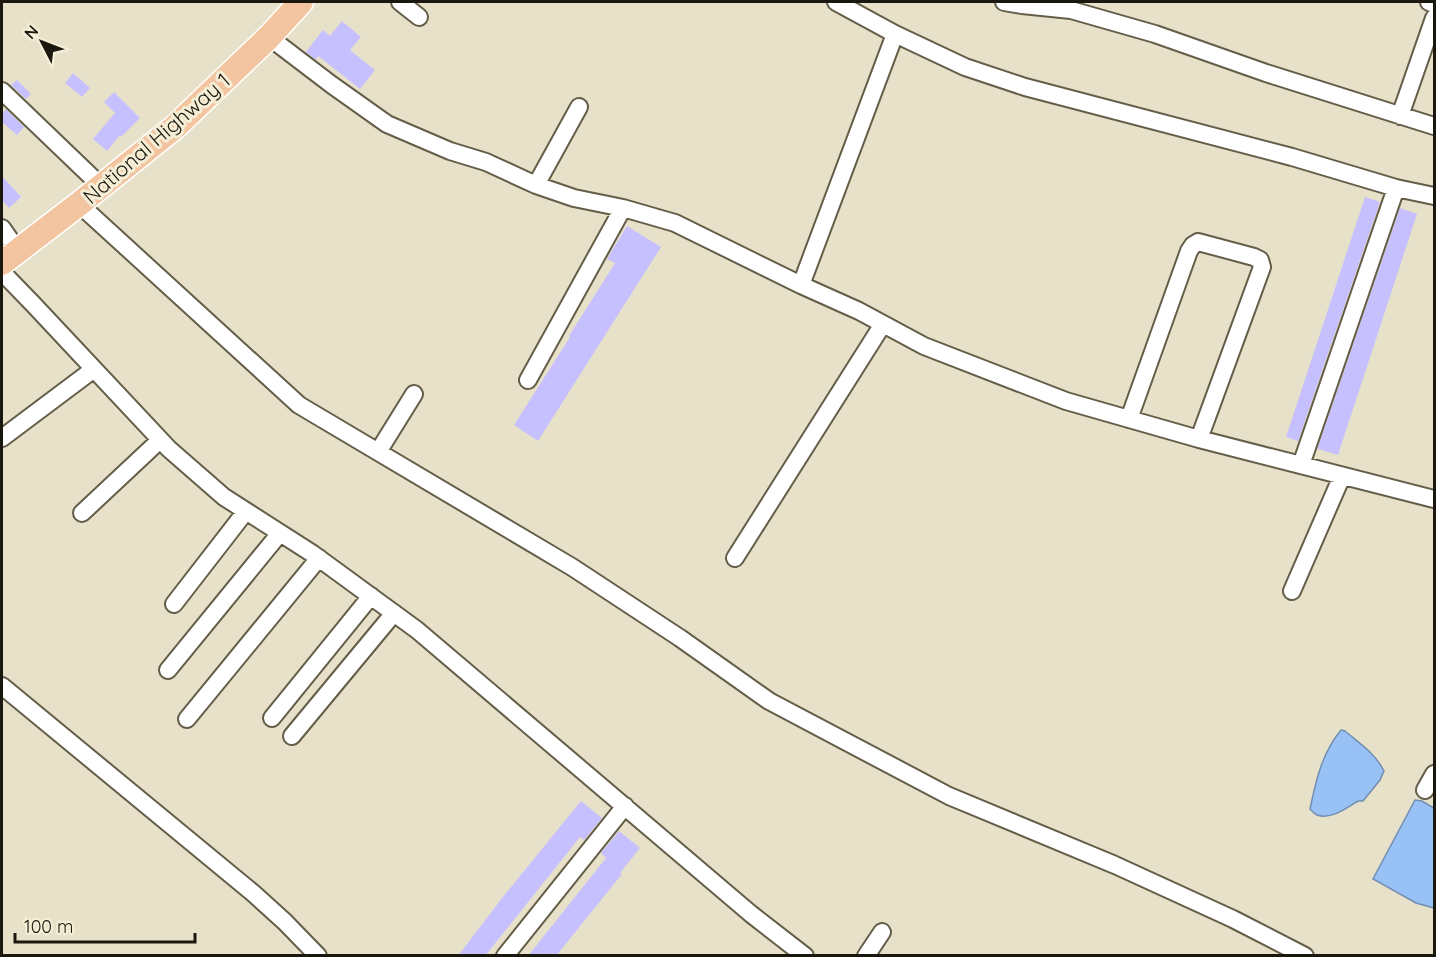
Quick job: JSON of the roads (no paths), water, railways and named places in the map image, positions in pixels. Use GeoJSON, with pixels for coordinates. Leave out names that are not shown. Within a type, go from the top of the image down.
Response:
{"type":"FeatureCollection","features":[{"type":"Feature","properties":{"kind":"highway","name":"National Highway 1"},"geometry":{"type":"LineString","coordinates":[[10,257],[175,127],[269,37],[301,2]]}},
{"type":"Feature","properties":{"kind":"street"},"geometry":{"type":"LineString","coordinates":[[400,2],[420,17]]}},
{"type":"Feature","properties":{"kind":"street"},"geometry":{"type":"LineString","coordinates":[[836,2],[895,34],[965,67],[1025,87],[1292,157],[1396,188],[1434,196]]}},
{"type":"Feature","properties":{"kind":"street"},"geometry":{"type":"LineString","coordinates":[[1004,2],[1040,4],[1071,10],[1155,34],[1266,73],[1434,126]]}},
{"type":"Feature","properties":{"kind":"street"},"geometry":{"type":"LineString","coordinates":[[1429,2],[1434,4]]}},
{"type":"Feature","properties":{"kind":"street"},"geometry":{"type":"LineString","coordinates":[[1400,116],[1434,18]]}},
{"type":"Feature","properties":{"kind":"street"},"geometry":{"type":"LineString","coordinates":[[801,285],[895,34]]}},
{"type":"Feature","properties":{"kind":"street"},"geometry":{"type":"LineString","coordinates":[[269,37],[387,124],[450,151],[486,162],[536,185],[574,198],[623,208],[675,223],[859,311],[924,346],[1066,401],[1434,499]]}},
{"type":"Feature","properties":{"kind":"street"},"geometry":{"type":"LineString","coordinates":[[2,91],[101,186]]}},
{"type":"Feature","properties":{"kind":"street"},"geometry":{"type":"LineString","coordinates":[[536,185],[579,107]]}},
{"type":"Feature","properties":{"kind":"street"},"geometry":{"type":"LineString","coordinates":[[1301,465],[1396,188]]}},
{"type":"Feature","properties":{"kind":"street"},"geometry":{"type":"LineString","coordinates":[[80,204],[299,405],[572,567],[680,638],[769,701],[949,796],[1115,865],[1233,919],[1305,956]]}},
{"type":"Feature","properties":{"kind":"street"},"geometry":{"type":"LineString","coordinates":[[528,380],[623,208]]}},
{"type":"Feature","properties":{"kind":"street"},"geometry":{"type":"LineString","coordinates":[[2,228],[10,257]]}},
{"type":"Feature","properties":{"kind":"street"},"geometry":{"type":"LineString","coordinates":[[1129,419],[1192,245],[1198,242],[1254,257],[1260,260],[1262,267],[1198,438]]}},
{"type":"Feature","properties":{"kind":"street"},"geometry":{"type":"LineString","coordinates":[[2,272],[160,440],[225,497],[319,558],[417,630],[751,914],[805,956]]}},
{"type":"Feature","properties":{"kind":"street"},"geometry":{"type":"LineString","coordinates":[[735,558],[883,324]]}},
{"type":"Feature","properties":{"kind":"street"},"geometry":{"type":"LineString","coordinates":[[2,438],[94,369]]}},
{"type":"Feature","properties":{"kind":"street"},"geometry":{"type":"LineString","coordinates":[[378,452],[414,394]]}},
{"type":"Feature","properties":{"kind":"street"},"geometry":{"type":"LineString","coordinates":[[82,513],[160,440]]}},
{"type":"Feature","properties":{"kind":"street"},"geometry":{"type":"LineString","coordinates":[[1292,591],[1342,476]]}},
{"type":"Feature","properties":{"kind":"street"},"geometry":{"type":"LineString","coordinates":[[174,604],[246,511]]}},
{"type":"Feature","properties":{"kind":"street"},"geometry":{"type":"LineString","coordinates":[[168,670],[280,533]]}},
{"type":"Feature","properties":{"kind":"street"},"geometry":{"type":"LineString","coordinates":[[187,719],[319,558]]}},
{"type":"Feature","properties":{"kind":"street"},"geometry":{"type":"LineString","coordinates":[[273,718],[371,597]]}},
{"type":"Feature","properties":{"kind":"street"},"geometry":{"type":"LineString","coordinates":[[292,736],[394,613]]}},
{"type":"Feature","properties":{"kind":"street"},"geometry":{"type":"LineString","coordinates":[[2,686],[253,893],[318,956]]}},
{"type":"Feature","properties":{"kind":"street"},"geometry":{"type":"LineString","coordinates":[[1425,790],[1434,774]]}},
{"type":"Feature","properties":{"kind":"street"},"geometry":{"type":"LineString","coordinates":[[505,956],[625,806]]}},
{"type":"Feature","properties":{"kind":"street"},"geometry":{"type":"LineString","coordinates":[[866,956],[882,932]]}},
{"type":"Feature","properties":{"kind":"water"},"geometry":{"type":"Polygon","coordinates":[[[1341,730],[1366,749],[1384,771],[1380,780],[1363,801],[1358,801],[1333,815],[1317,815],[1310,809],[1317,777],[1324,757],[1341,730]]]}},
{"type":"Feature","properties":{"kind":"water"},"geometry":{"type":"Polygon","coordinates":[[[1415,800],[1434,808],[1434,908],[1416,903],[1373,879],[1415,800]]]}}]}
